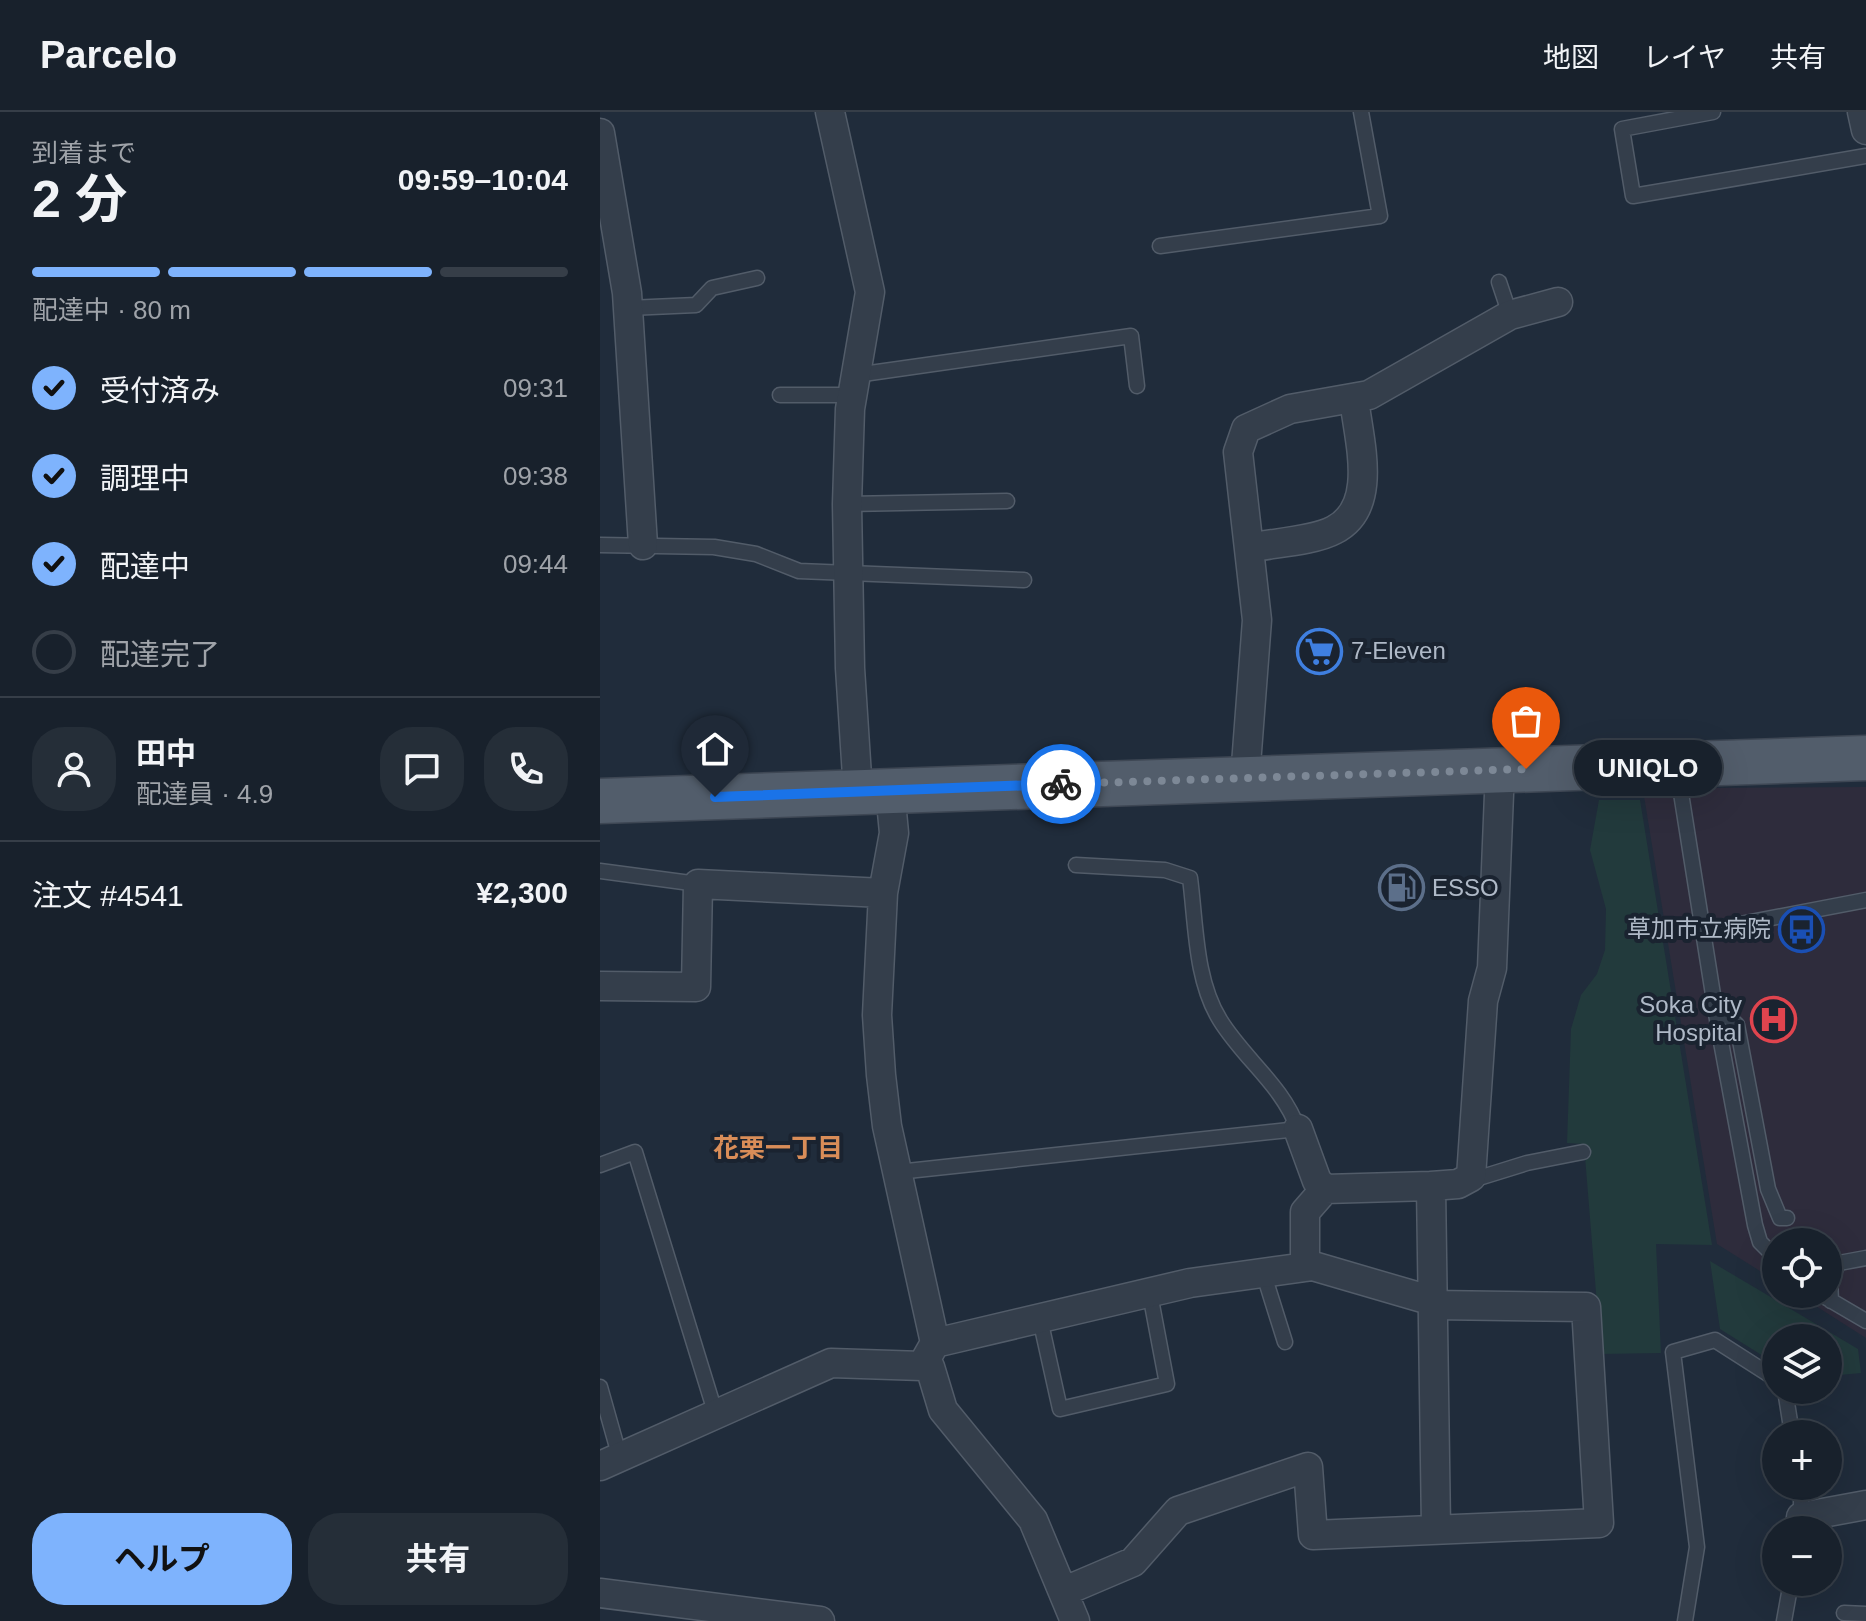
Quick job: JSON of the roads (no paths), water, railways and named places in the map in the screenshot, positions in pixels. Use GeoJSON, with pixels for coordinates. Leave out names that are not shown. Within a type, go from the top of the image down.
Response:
{"type":"FeatureCollection","features":[{"type":"Feature","properties":{"kind":"main road"},"geometry":{"type":"LineString","coordinates":[[600,801],[1866,758]]}},
{"type":"Feature","properties":{"kind":"street"},"geometry":{"type":"LineString","coordinates":[[830,112],[870,292],[854,385],[847,504],[848,575],[850,668],[874,791],[894,845],[883,893],[877,1015],[887,1126],[898,1172],[930,1367],[943,1410],[1033,1520],[1075,1621]]}},
{"type":"Feature","properties":{"kind":"street"},"geometry":{"type":"LineString","coordinates":[[1862,112],[1866,130]]}},
{"type":"Feature","properties":{"kind":"street"},"geometry":{"type":"LineString","coordinates":[[600,133],[605,192],[629,308],[643,545]]}},
{"type":"Feature","properties":{"kind":"street"},"geometry":{"type":"LineString","coordinates":[[1245,778],[1257,620],[1238,452],[1246,429],[1290,409],[1369,395],[1510,315],[1558,302]]}},
{"type":"Feature","properties":{"kind":"street"},"geometry":{"type":"LineString","coordinates":[[1249,548],[1334,531],[1351,516],[1361,496],[1354,398]]}},
{"type":"Feature","properties":{"kind":"street"},"geometry":{"type":"LineString","coordinates":[[1298,1129],[1317,1181],[1325,1189],[1445,1185],[1471,1177],[1483,1001],[1492,968],[1500,769]]}},
{"type":"Feature","properties":{"kind":"street"},"geometry":{"type":"LineString","coordinates":[[600,986],[696,987],[698,884],[883,893]]}},
{"type":"Feature","properties":{"kind":"street"},"geometry":{"type":"LineString","coordinates":[[1436,1528],[1433,1303],[1445,1185]]}},
{"type":"Feature","properties":{"kind":"street"},"geometry":{"type":"LineString","coordinates":[[1305,1267],[1305,1212],[1325,1189]]}},
{"type":"Feature","properties":{"kind":"street"},"geometry":{"type":"LineString","coordinates":[[610,1462],[831,1363],[928,1354],[1040,1319],[1190,1283],[1313,1266],[1433,1303],[1586,1307],[1599,1523],[1313,1535],[1308,1467],[1178,1511],[1133,1562],[1065,1591]]}},
{"type":"Feature","properties":{"kind":"street"},"geometry":{"type":"LineString","coordinates":[[1828,1516],[1866,1505]]}},
{"type":"Feature","properties":{"kind":"street"},"geometry":{"type":"LineString","coordinates":[[600,1593],[740,1615],[820,1621]]}},
{"type":"Feature","properties":{"kind":"lane"},"geometry":{"type":"LineString","coordinates":[[1160,246],[1380,216],[1361,112]]}},
{"type":"Feature","properties":{"kind":"lane"},"geometry":{"type":"LineString","coordinates":[[1713,112],[1622,129],[1633,196],[1866,156]]}},
{"type":"Feature","properties":{"kind":"lane"},"geometry":{"type":"LineString","coordinates":[[629,308],[696,305],[712,288],[757,278]]}},
{"type":"Feature","properties":{"kind":"lane"},"geometry":{"type":"LineString","coordinates":[[1499,282],[1510,315]]}},
{"type":"Feature","properties":{"kind":"lane"},"geometry":{"type":"LineString","coordinates":[[780,395],[854,385],[1131,336],[1137,386]]}},
{"type":"Feature","properties":{"kind":"lane"},"geometry":{"type":"LineString","coordinates":[[847,504],[1007,501]]}},
{"type":"Feature","properties":{"kind":"lane"},"geometry":{"type":"LineString","coordinates":[[600,545],[714,547],[756,554],[799,571],[1024,580]]}},
{"type":"Feature","properties":{"kind":"lane"},"geometry":{"type":"LineString","coordinates":[[1677,765],[1718,1026],[1757,1233],[1762,1242]]}},
{"type":"Feature","properties":{"kind":"lane"},"geometry":{"type":"LineString","coordinates":[[898,1172],[1298,1129],[1290,1107],[1220,1021],[1205,990],[1190,878],[1165,870],[1076,865]]}},
{"type":"Feature","properties":{"kind":"lane"},"geometry":{"type":"LineString","coordinates":[[600,871],[698,884]]}},
{"type":"Feature","properties":{"kind":"lane"},"geometry":{"type":"LineString","coordinates":[[1704,931],[1866,900]]}},
{"type":"Feature","properties":{"kind":"lane"},"geometry":{"type":"LineString","coordinates":[[1717,1006],[1737,1025],[1768,1189],[1775,1213],[1780,1218],[1787,1218]]}},
{"type":"Feature","properties":{"kind":"lane"},"geometry":{"type":"LineString","coordinates":[[600,1165],[635,1152],[716,1415]]}},
{"type":"Feature","properties":{"kind":"lane"},"geometry":{"type":"LineString","coordinates":[[1445,1185],[1583,1152]]}},
{"type":"Feature","properties":{"kind":"lane"},"geometry":{"type":"LineString","coordinates":[[1842,1262],[1866,1258]]}},
{"type":"Feature","properties":{"kind":"lane"},"geometry":{"type":"LineString","coordinates":[[1264,1275],[1285,1342]]}},
{"type":"Feature","properties":{"kind":"lane"},"geometry":{"type":"LineString","coordinates":[[1040,1319],[1060,1409],[1167,1384],[1150,1294]]}},
{"type":"Feature","properties":{"kind":"lane"},"geometry":{"type":"LineString","coordinates":[[1842,1307],[1866,1321]]}},
{"type":"Feature","properties":{"kind":"lane"},"geometry":{"type":"LineString","coordinates":[[1685,1621],[1697,1547],[1673,1352],[1715,1340],[1762,1370]]}},
{"type":"Feature","properties":{"kind":"lane"},"geometry":{"type":"LineString","coordinates":[[600,1387],[610,1462]]}},
{"type":"Feature","properties":{"kind":"lane"},"geometry":{"type":"LineString","coordinates":[[1784,1621],[1788,1596]]}},
{"type":"Feature","properties":{"kind":"lane"},"geometry":{"type":"LineString","coordinates":[[1844,1613],[1866,1614]]}},
{"type":"Feature","properties":{"kind":"place","name":"7-Eleven"},"geometry":{"type":"Point","coordinates":[1320,651]}},
{"type":"Feature","properties":{"kind":"place","name":"UNIQLO"},"geometry":{"type":"Point","coordinates":[1526,769]}},
{"type":"Feature","properties":{"kind":"place","name":"ESSO"},"geometry":{"type":"Point","coordinates":[1401,888]}},
{"type":"Feature","properties":{"kind":"place","name":"草加市立病院"},"geometry":{"type":"Point","coordinates":[1802,929]}},
{"type":"Feature","properties":{"kind":"place","name":"Soka City Hospital"},"geometry":{"type":"Point","coordinates":[1773,1019]}},
{"type":"Feature","properties":{"kind":"district","name":"花栗一丁目"},"geometry":{"type":"Point","coordinates":[778,1148]}}]}
